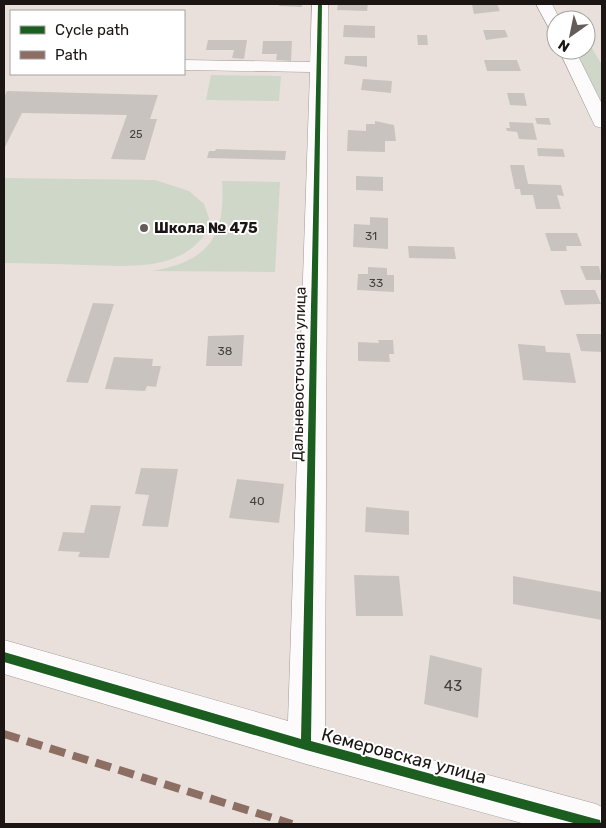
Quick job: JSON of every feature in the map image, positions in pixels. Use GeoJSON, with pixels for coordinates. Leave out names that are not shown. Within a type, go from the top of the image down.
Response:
{"type":"FeatureCollection","features":[{"type":"Feature","properties":{"kind":"street","name":"Дальневосточная улица"},"geometry":{"type":"LineString","coordinates":[[306,745],[320,4]]}},
{"type":"Feature","properties":{"kind":"street"},"geometry":{"type":"LineString","coordinates":[[572,60],[602,122]]}},
{"type":"Feature","properties":{"kind":"street"},"geometry":{"type":"LineString","coordinates":[[185,65],[319,67]]}},
{"type":"Feature","properties":{"kind":"street","name":"Кемеровская улица"},"geometry":{"type":"LineString","coordinates":[[4,657],[306,745],[596,824]]}},
{"type":"Feature","properties":{"kind":"green space"},"geometry":{"type":"Polygon","coordinates":[[[596,55],[602,65],[602,103],[580,60],[596,60],[596,55]]]}},
{"type":"Feature","properties":{"kind":"green space"},"geometry":{"type":"Polygon","coordinates":[[[211,75],[281,76],[279,101],[206,100],[211,75]]]}},
{"type":"Feature","properties":{"kind":"green space"},"geometry":{"type":"Polygon","coordinates":[[[4,178],[155,180],[189,191],[204,204],[211,224],[201,240],[188,251],[172,259],[156,263],[120,266],[4,263],[4,178]]]}},
{"type":"Feature","properties":{"kind":"green space"},"geometry":{"type":"Polygon","coordinates":[[[222,181],[280,182],[275,272],[152,271],[187,261],[210,244],[221,218],[222,181]]]}},
{"type":"Feature","properties":{"kind":"building"},"geometry":{"type":"Polygon","coordinates":[[[280,4],[302,4],[302,7],[279,6],[280,4]]]}},
{"type":"Feature","properties":{"kind":"building"},"geometry":{"type":"Polygon","coordinates":[[[338,4],[368,4],[367,11],[337,10],[338,4]]]}},
{"type":"Feature","properties":{"kind":"building"},"geometry":{"type":"Polygon","coordinates":[[[497,4],[500,11],[474,14],[472,5],[497,4]]]}},
{"type":"Feature","properties":{"kind":"building"},"geometry":{"type":"Polygon","coordinates":[[[344,25],[375,26],[375,38],[343,37],[344,25]]]}},
{"type":"Feature","properties":{"kind":"building"},"geometry":{"type":"Polygon","coordinates":[[[483,30],[505,30],[508,37],[486,40],[483,30]]]}},
{"type":"Feature","properties":{"kind":"building"},"geometry":{"type":"Polygon","coordinates":[[[417,35],[427,35],[428,45],[418,45],[417,35]]]}},
{"type":"Feature","properties":{"kind":"building"},"geometry":{"type":"Polygon","coordinates":[[[208,40],[247,40],[244,59],[232,58],[234,50],[206,50],[208,40]]]}},
{"type":"Feature","properties":{"kind":"building"},"geometry":{"type":"Polygon","coordinates":[[[263,41],[292,41],[291,61],[276,60],[277,54],[262,54],[263,41]]]}},
{"type":"Feature","properties":{"kind":"building"},"geometry":{"type":"Polygon","coordinates":[[[345,56],[367,56],[367,67],[344,64],[345,56]]]}},
{"type":"Feature","properties":{"kind":"building"},"geometry":{"type":"Polygon","coordinates":[[[484,60],[517,60],[521,71],[487,71],[484,60]]]}},
{"type":"Feature","properties":{"kind":"building"},"geometry":{"type":"Polygon","coordinates":[[[363,79],[392,81],[391,93],[361,90],[363,79]]]}},
{"type":"Feature","properties":{"kind":"building"},"geometry":{"type":"Polygon","coordinates":[[[7,91],[158,95],[150,119],[157,119],[145,160],[111,159],[127,115],[22,113],[4,149],[4,97],[7,91]]]}},
{"type":"Feature","properties":{"kind":"building"},"geometry":{"type":"Polygon","coordinates":[[[507,93],[524,93],[527,106],[510,105],[507,93]]]}},
{"type":"Feature","properties":{"kind":"building"},"geometry":{"type":"Polygon","coordinates":[[[535,118],[549,118],[551,125],[537,124],[535,118]]]}},
{"type":"Feature","properties":{"kind":"building"},"geometry":{"type":"Polygon","coordinates":[[[375,121],[394,125],[396,141],[385,141],[385,152],[347,151],[348,130],[366,131],[366,124],[375,124],[375,121]]]}},
{"type":"Feature","properties":{"kind":"building"},"geometry":{"type":"Polygon","coordinates":[[[509,122],[533,123],[537,140],[519,139],[517,132],[507,131],[506,128],[510,128],[509,122]]]}},
{"type":"Feature","properties":{"kind":"building"},"geometry":{"type":"Polygon","coordinates":[[[537,148],[563,149],[565,157],[538,156],[537,148]]]}},
{"type":"Feature","properties":{"kind":"building"},"geometry":{"type":"Polygon","coordinates":[[[216,149],[286,151],[285,160],[207,158],[209,151],[215,151],[216,149]]]}},
{"type":"Feature","properties":{"kind":"building"},"geometry":{"type":"Polygon","coordinates":[[[510,165],[524,165],[528,184],[561,185],[564,196],[557,195],[561,209],[536,209],[533,195],[521,195],[520,189],[515,189],[510,165]]]}},
{"type":"Feature","properties":{"kind":"building"},"geometry":{"type":"Polygon","coordinates":[[[356,176],[383,177],[383,191],[356,190],[356,176]]]}},
{"type":"Feature","properties":{"kind":"building"},"geometry":{"type":"Polygon","coordinates":[[[370,217],[388,218],[388,249],[353,247],[354,224],[370,225],[370,217]]]}},
{"type":"Feature","properties":{"kind":"building"},"geometry":{"type":"Polygon","coordinates":[[[545,233],[577,233],[582,246],[566,246],[567,251],[551,251],[545,233]]]}},
{"type":"Feature","properties":{"kind":"building"},"geometry":{"type":"Polygon","coordinates":[[[408,246],[454,247],[456,259],[409,258],[408,246]]]}},
{"type":"Feature","properties":{"kind":"building"},"geometry":{"type":"Polygon","coordinates":[[[580,266],[599,266],[602,280],[586,280],[580,266]]]}},
{"type":"Feature","properties":{"kind":"building"},"geometry":{"type":"Polygon","coordinates":[[[368,267],[387,268],[387,275],[394,275],[394,292],[357,290],[358,274],[368,274],[368,267]]]}},
{"type":"Feature","properties":{"kind":"building"},"geometry":{"type":"Polygon","coordinates":[[[560,290],[595,290],[601,304],[565,305],[560,290]]]}},
{"type":"Feature","properties":{"kind":"building"},"geometry":{"type":"Polygon","coordinates":[[[93,303],[114,304],[88,383],[66,382],[93,303]]]}},
{"type":"Feature","properties":{"kind":"building"},"geometry":{"type":"Polygon","coordinates":[[[576,334],[602,334],[602,352],[581,351],[576,334]]]}},
{"type":"Feature","properties":{"kind":"building"},"geometry":{"type":"Polygon","coordinates":[[[244,335],[242,366],[206,366],[208,336],[244,335]]]}},
{"type":"Feature","properties":{"kind":"building"},"geometry":{"type":"Polygon","coordinates":[[[378,340],[393,340],[394,354],[389,354],[390,362],[358,361],[358,342],[379,343],[378,340]]]}},
{"type":"Feature","properties":{"kind":"building"},"geometry":{"type":"Polygon","coordinates":[[[518,344],[545,346],[546,352],[570,353],[576,383],[523,380],[518,344]]]}},
{"type":"Feature","properties":{"kind":"building"},"geometry":{"type":"Polygon","coordinates":[[[114,357],[153,359],[152,366],[161,366],[156,387],[147,386],[145,391],[105,389],[114,357]]]}},
{"type":"Feature","properties":{"kind":"building"},"geometry":{"type":"Polygon","coordinates":[[[141,468],[178,469],[168,527],[142,526],[149,495],[135,494],[141,468]]]}},
{"type":"Feature","properties":{"kind":"building"},"geometry":{"type":"Polygon","coordinates":[[[237,479],[284,484],[279,523],[229,518],[237,479]]]}},
{"type":"Feature","properties":{"kind":"building"},"geometry":{"type":"Polygon","coordinates":[[[91,505],[121,506],[109,558],[78,557],[80,552],[58,551],[63,532],[84,533],[91,505]]]}},
{"type":"Feature","properties":{"kind":"building"},"geometry":{"type":"Polygon","coordinates":[[[366,507],[409,511],[409,535],[365,532],[366,507]]]}},
{"type":"Feature","properties":{"kind":"building"},"geometry":{"type":"Polygon","coordinates":[[[354,575],[399,576],[403,616],[356,616],[354,575]]]}},
{"type":"Feature","properties":{"kind":"building"},"geometry":{"type":"Polygon","coordinates":[[[513,576],[602,592],[602,620],[513,604],[513,576]]]}},
{"type":"Feature","properties":{"kind":"building"},"geometry":{"type":"Polygon","coordinates":[[[430,655],[482,668],[478,718],[424,704],[430,655]]]}},
{"type":"Feature","properties":{"kind":"marked path"},"geometry":{"type":"LineString","coordinates":[[4,734],[292,824]]}},
{"type":"Feature","properties":{"kind":"cycle path"},"geometry":{"type":"LineString","coordinates":[[306,745],[320,4]]}},
{"type":"Feature","properties":{"kind":"cycle path"},"geometry":{"type":"LineString","coordinates":[[4,657],[306,745],[596,824]]}},
{"type":"Feature","properties":{"kind":"place","name":"Школа № 475"},"geometry":{"type":"Point","coordinates":[144,228]}}]}
